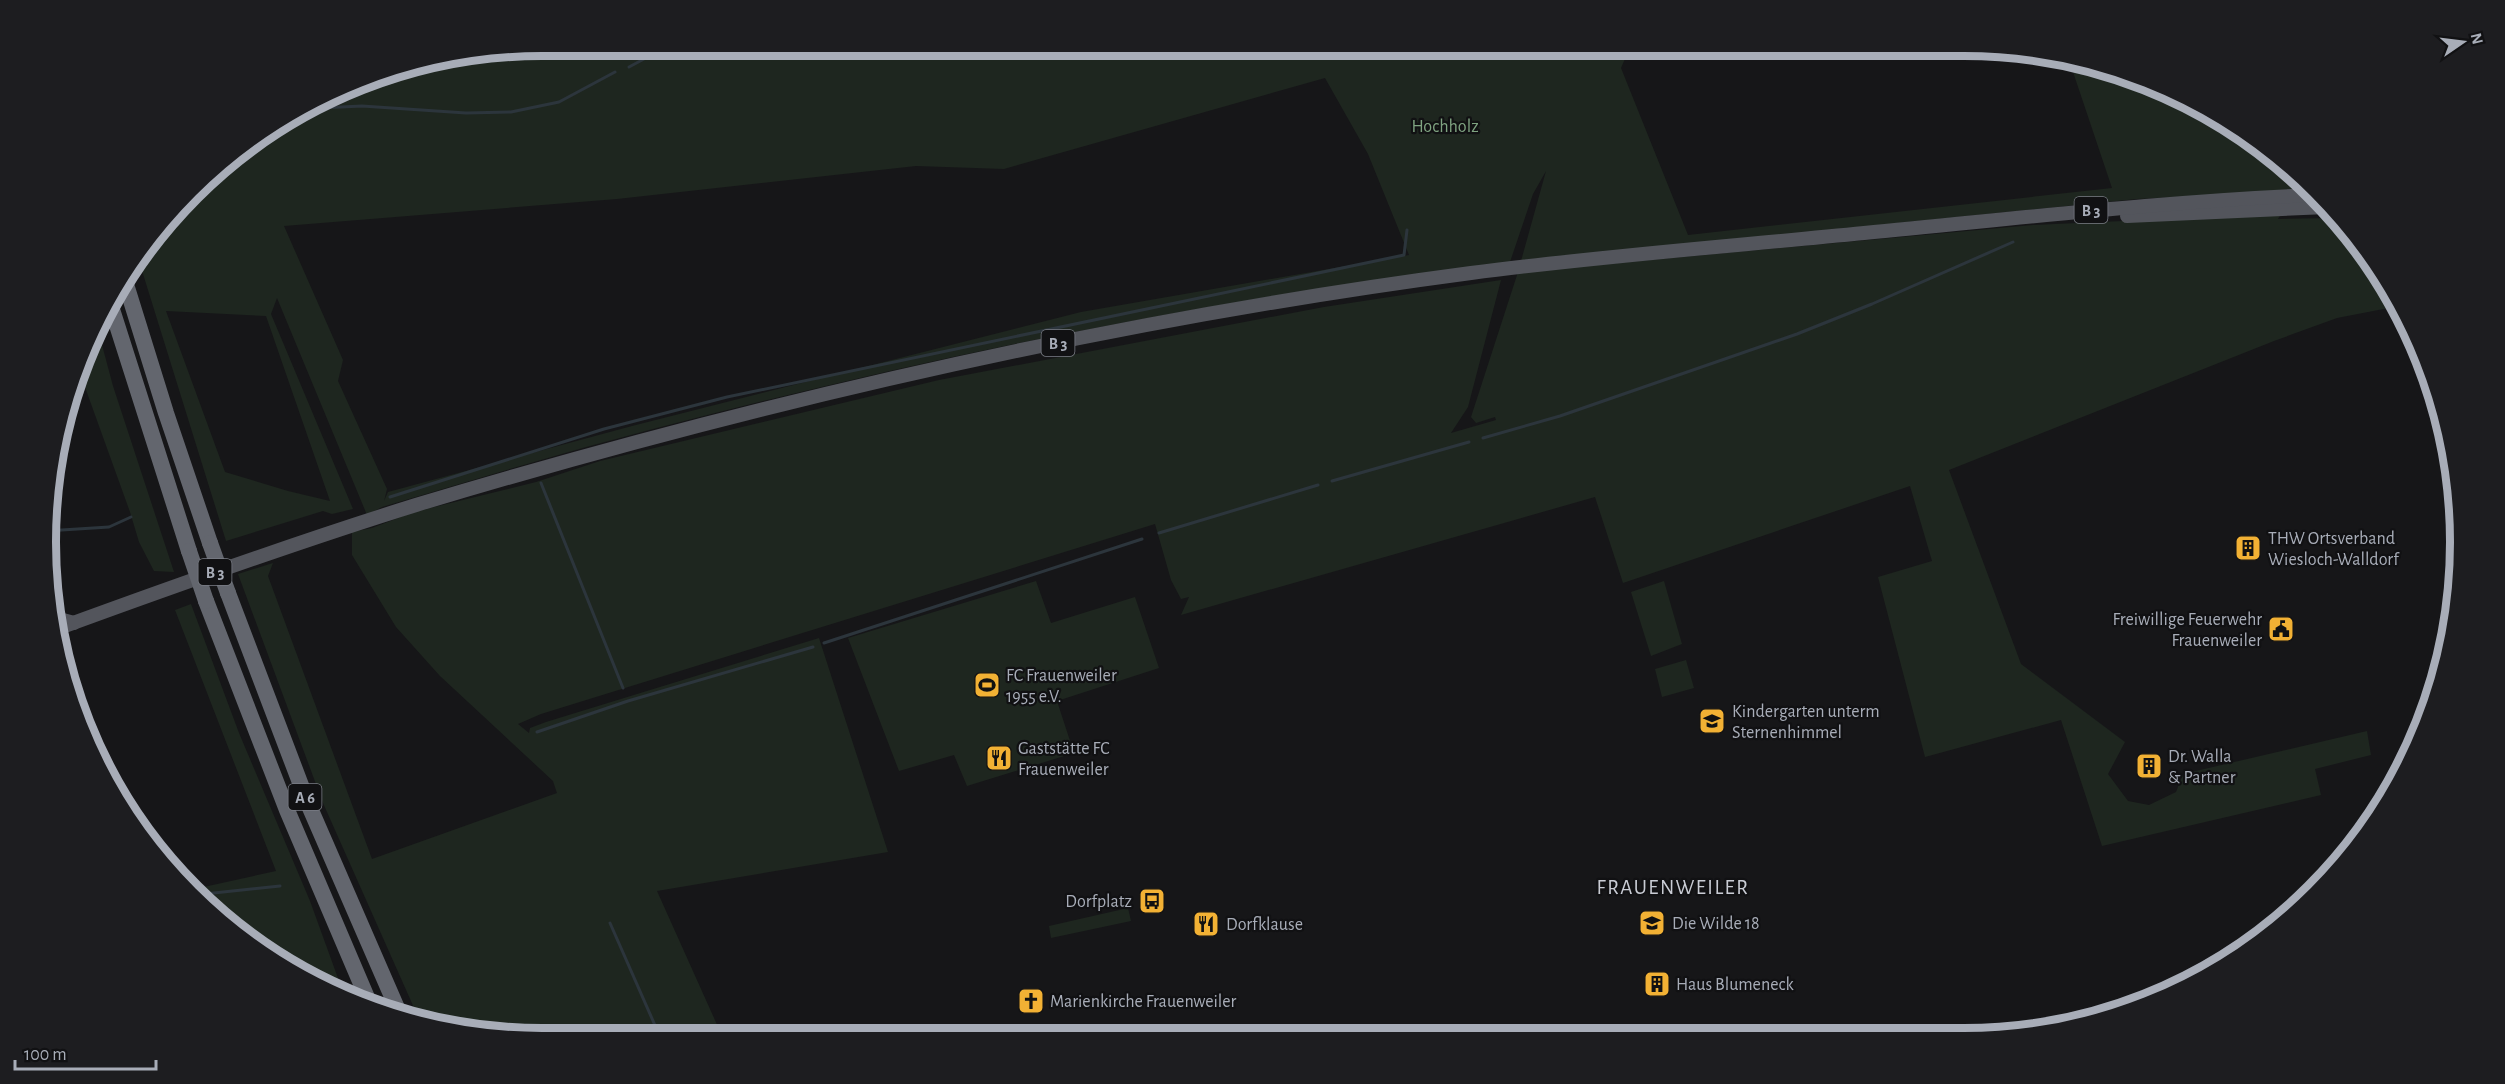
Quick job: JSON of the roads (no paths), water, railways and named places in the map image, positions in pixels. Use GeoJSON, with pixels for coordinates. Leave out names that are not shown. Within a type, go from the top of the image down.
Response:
{"type":"FeatureCollection","features":[{"type":"Feature","properties":{"kind":"highway","name":"A 6"},"geometry":{"type":"LineString","coordinates":[[127,288],[166,413],[228,593],[307,801],[396,1006]]}},
{"type":"Feature","properties":{"kind":"highway","name":"A 6"},"geometry":{"type":"LineString","coordinates":[[113,313],[206,601],[287,810],[366,995]]}},
{"type":"Feature","properties":{"kind":"main road","name":"B 3"},"geometry":{"type":"LineString","coordinates":[[63,627],[269,553],[412,507],[630,444],[899,376],[1080,338],[1268,304],[1459,275],[1667,251],[2175,202],[2304,196]]}},
{"type":"Feature","properties":{"kind":"main road","name":"B 3"},"geometry":{"type":"LineString","coordinates":[[1867,233],[2104,217],[2316,207]]}},
{"type":"Feature","properties":{"kind":"main road"},"geometry":{"type":"LineString","coordinates":[[62,620],[74,623]]}},
{"type":"Feature","properties":{"kind":"waterway"},"geometry":{"type":"LineString","coordinates":[[629,67],[650,56]]}},
{"type":"Feature","properties":{"kind":"waterway"},"geometry":{"type":"LineString","coordinates":[[324,108],[362,106],[466,113],[511,112],[559,102],[615,72]]}},
{"type":"Feature","properties":{"kind":"waterway"},"geometry":{"type":"LineString","coordinates":[[390,497],[604,429],[727,397],[1404,255],[1407,230]]}},
{"type":"Feature","properties":{"kind":"waterway"},"geometry":{"type":"LineString","coordinates":[[1483,438],[1560,416],[1797,334],[2013,242]]}},
{"type":"Feature","properties":{"kind":"waterway"},"geometry":{"type":"LineString","coordinates":[[1332,481],[1469,442]]}},
{"type":"Feature","properties":{"kind":"waterway"},"geometry":{"type":"LineString","coordinates":[[541,483],[623,688]]}},
{"type":"Feature","properties":{"kind":"waterway"},"geometry":{"type":"LineString","coordinates":[[1159,533],[1318,485]]}},
{"type":"Feature","properties":{"kind":"waterway"},"geometry":{"type":"LineString","coordinates":[[56,530],[109,527],[131,517]]}},
{"type":"Feature","properties":{"kind":"waterway"},"geometry":{"type":"LineString","coordinates":[[824,643],[1142,539]]}},
{"type":"Feature","properties":{"kind":"waterway"},"geometry":{"type":"LineString","coordinates":[[537,732],[628,701],[813,647]]}},
{"type":"Feature","properties":{"kind":"waterway"},"geometry":{"type":"LineString","coordinates":[[206,894],[280,886]]}},
{"type":"Feature","properties":{"kind":"waterway"},"geometry":{"type":"LineString","coordinates":[[610,923],[656,1028]]}},
{"type":"Feature","properties":{"kind":"place","name":"THW Ortsverband Wiesloch-Walldorf"},"geometry":{"type":"Point","coordinates":[2248,548]}},
{"type":"Feature","properties":{"kind":"place","name":"Freiwillige Feuerwehr Frauenweiler"},"geometry":{"type":"Point","coordinates":[2281,629]}},
{"type":"Feature","properties":{"kind":"place","name":"FC Frauenweiler 1955 e.V."},"geometry":{"type":"Point","coordinates":[987,685]}},
{"type":"Feature","properties":{"kind":"place","name":"Kindergarten unterm Sternenhimmel"},"geometry":{"type":"Point","coordinates":[1712,721]}},
{"type":"Feature","properties":{"kind":"place","name":"Gaststätte FC Frauenweiler"},"geometry":{"type":"Point","coordinates":[999,758]}},
{"type":"Feature","properties":{"kind":"place","name":"Dr. Walla & Partner"},"geometry":{"type":"Point","coordinates":[2149,766]}},
{"type":"Feature","properties":{"kind":"place","name":"Dorfplatz"},"geometry":{"type":"Point","coordinates":[1152,901]}},
{"type":"Feature","properties":{"kind":"place","name":"Die Wilde 18"},"geometry":{"type":"Point","coordinates":[1652,923]}},
{"type":"Feature","properties":{"kind":"place","name":"Dorfklause"},"geometry":{"type":"Point","coordinates":[1206,924]}},
{"type":"Feature","properties":{"kind":"place","name":"Haus Blumeneck"},"geometry":{"type":"Point","coordinates":[1657,984]}},
{"type":"Feature","properties":{"kind":"place","name":"Marienkirche Frauenweiler"},"geometry":{"type":"Point","coordinates":[1031,1001]}},
{"type":"Feature","properties":{"kind":"district","name":"FRAUENWEILER"},"geometry":{"type":"Point","coordinates":[1673,887]}},
{"type":"Feature","properties":{"kind":"park label","name":"Hochholz"},"geometry":{"type":"Point","coordinates":[1445,126]}}]}
